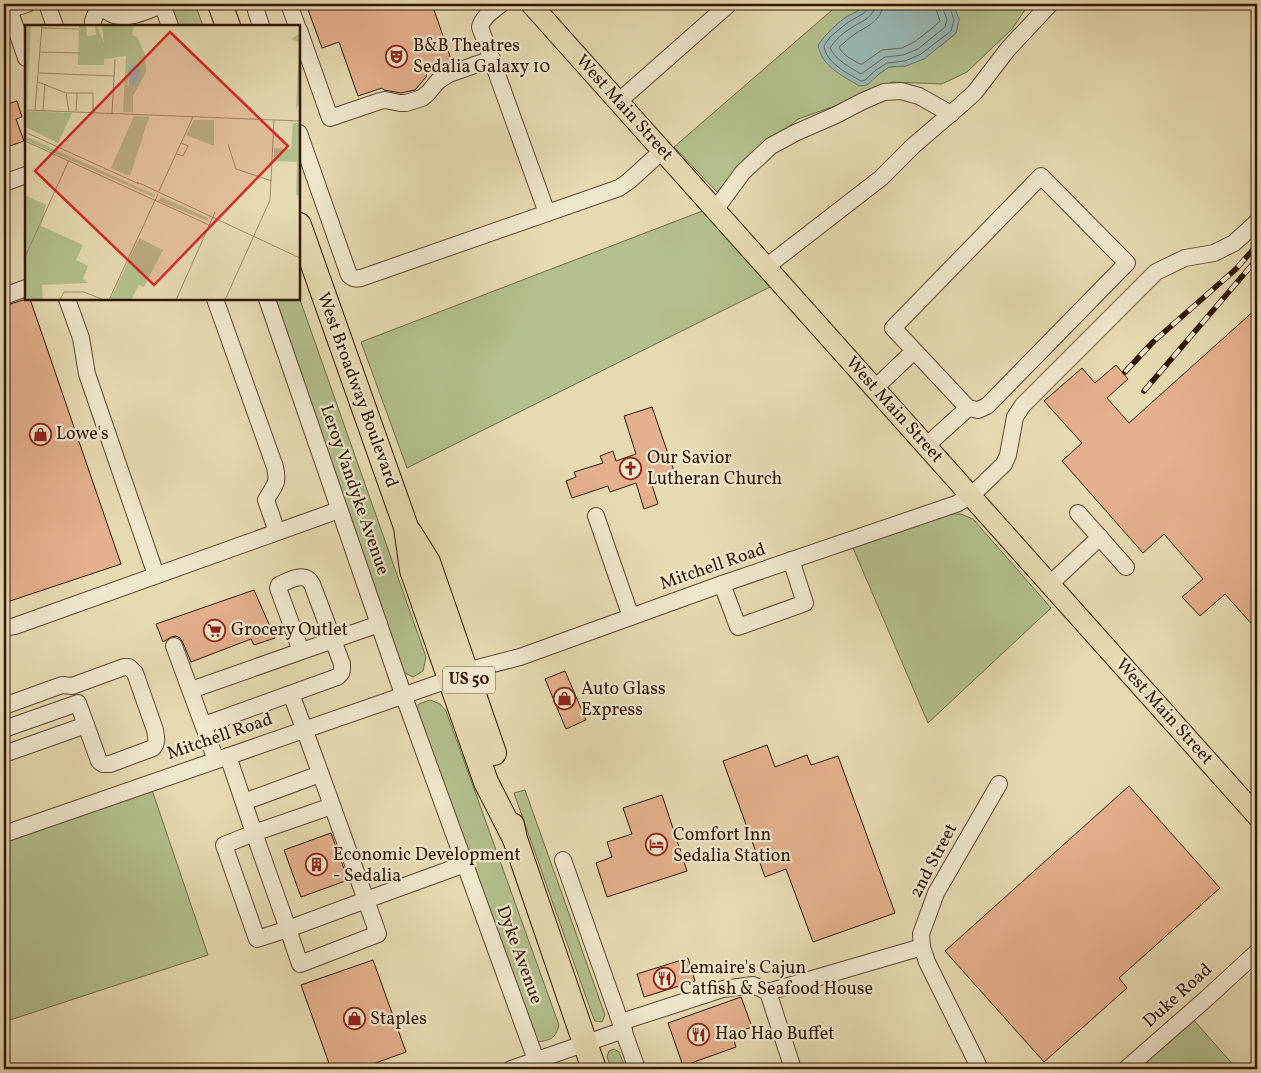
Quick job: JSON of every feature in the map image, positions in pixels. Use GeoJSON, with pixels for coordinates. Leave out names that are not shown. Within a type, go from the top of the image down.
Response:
{"type":"FeatureCollection","features":[{"type":"Feature","properties":{"kind":"highway"},"geometry":{"type":"LineString","coordinates":[[220,4],[228,25]]}},
{"type":"Feature","properties":{"kind":"highway","name":"West Broadway Boulevard"},"geometry":{"type":"LineString","coordinates":[[300,228],[406,527],[412,570],[458,675],[486,782],[515,839],[594,1069]]}},
{"type":"Feature","properties":{"kind":"main road","name":"West Main Street"},"geometry":{"type":"LineString","coordinates":[[534,5],[618,102],[1257,816]]}},
{"type":"Feature","properties":{"kind":"street"},"geometry":{"type":"LineString","coordinates":[[25,56],[6,10],[27,4]]}},
{"type":"Feature","properties":{"kind":"street"},"geometry":{"type":"LineString","coordinates":[[47,4],[55,25]]}},
{"type":"Feature","properties":{"kind":"street"},"geometry":{"type":"LineString","coordinates":[[93,25],[98,5],[114,15],[124,17],[141,13],[162,4],[170,25]]}},
{"type":"Feature","properties":{"kind":"street"},"geometry":{"type":"LineString","coordinates":[[254,4],[261,25]]}},
{"type":"Feature","properties":{"kind":"street"},"geometry":{"type":"LineString","coordinates":[[289,4],[297,25]]}},
{"type":"Feature","properties":{"kind":"street"},"geometry":{"type":"LineString","coordinates":[[501,4],[486,16],[480,27],[547,213]]}},
{"type":"Feature","properties":{"kind":"street"},"geometry":{"type":"LineString","coordinates":[[618,102],[729,4]]}},
{"type":"Feature","properties":{"kind":"street"},"geometry":{"type":"LineString","coordinates":[[766,267],[880,178],[913,146],[975,92],[1008,49],[1049,4]]}},
{"type":"Feature","properties":{"kind":"street"},"geometry":{"type":"LineString","coordinates":[[300,33],[330,118],[380,101],[406,103],[422,98],[443,77],[492,59]]}},
{"type":"Feature","properties":{"kind":"street"},"geometry":{"type":"LineString","coordinates":[[715,210],[743,172],[772,146],[794,133],[884,92],[901,91],[919,96],[951,114]]}},
{"type":"Feature","properties":{"kind":"street"},"geometry":{"type":"LineString","coordinates":[[300,136],[349,275],[352,278],[361,278],[619,188],[662,151]]}},
{"type":"Feature","properties":{"kind":"street"},"geometry":{"type":"LineString","coordinates":[[4,183],[25,175]]}},
{"type":"Feature","properties":{"kind":"street"},"geometry":{"type":"LineString","coordinates":[[1041,176],[1127,264],[987,406],[978,410],[968,408],[914,352],[892,328],[1041,176]]}},
{"type":"Feature","properties":{"kind":"street","name":"Mitchell Road"},"geometry":{"type":"LineString","coordinates":[[4,834],[458,675],[520,657],[722,584],[956,504],[971,496],[1004,464],[1008,455],[1015,417],[1023,405],[1156,272],[1185,258],[1214,253],[1234,243],[1257,222]]}},
{"type":"Feature","properties":{"kind":"street"},"geometry":{"type":"LineString","coordinates":[[4,296],[25,288]]}},
{"type":"Feature","properties":{"kind":"street"},"geometry":{"type":"LineString","coordinates":[[67,300],[81,338],[87,374],[156,575]]}},
{"type":"Feature","properties":{"kind":"street"},"geometry":{"type":"LineString","coordinates":[[215,300],[275,467],[277,476],[275,487],[266,500],[277,532]]}},
{"type":"Feature","properties":{"kind":"street","name":"Leroy Vandyke Avenue"},"geometry":{"type":"LineString","coordinates":[[267,300],[403,694]]}},
{"type":"Feature","properties":{"kind":"street"},"geometry":{"type":"LineString","coordinates":[[875,388],[914,352]]}},
{"type":"Feature","properties":{"kind":"street"},"geometry":{"type":"LineString","coordinates":[[926,446],[968,408]]}},
{"type":"Feature","properties":{"kind":"street"},"geometry":{"type":"LineString","coordinates":[[4,628],[15,626],[339,510]]}},
{"type":"Feature","properties":{"kind":"street"},"geometry":{"type":"LineString","coordinates":[[1078,513],[1126,566]]}},
{"type":"Feature","properties":{"kind":"street"},"geometry":{"type":"LineString","coordinates":[[596,516],[631,617]]}},
{"type":"Feature","properties":{"kind":"street"},"geometry":{"type":"LineString","coordinates":[[1050,584],[1100,537]]}},
{"type":"Feature","properties":{"kind":"street"},"geometry":{"type":"LineString","coordinates":[[722,584],[738,627],[805,603],[791,560]]}},
{"type":"Feature","properties":{"kind":"street"},"geometry":{"type":"LineString","coordinates":[[204,725],[341,675],[342,664],[309,579],[304,577],[279,585],[278,588],[301,651]]}},
{"type":"Feature","properties":{"kind":"street"},"geometry":{"type":"LineString","coordinates":[[191,690],[379,624]]}},
{"type":"Feature","properties":{"kind":"street"},"geometry":{"type":"LineString","coordinates":[[174,646],[204,725],[244,802],[300,964],[378,934],[291,694]]}},
{"type":"Feature","properties":{"kind":"street"},"geometry":{"type":"LineString","coordinates":[[4,706],[62,685],[72,686],[124,667],[130,667],[135,673],[152,722],[157,739],[156,745],[153,748],[110,764],[103,764],[99,760],[72,686]]}},
{"type":"Feature","properties":{"kind":"street","name":"Dyke Avenue"},"geometry":{"type":"LineString","coordinates":[[403,694],[536,1060]]}},
{"type":"Feature","properties":{"kind":"street"},"geometry":{"type":"LineString","coordinates":[[4,729],[78,703]]}},
{"type":"Feature","properties":{"kind":"street"},"geometry":{"type":"LineString","coordinates":[[4,754],[86,725]]}},
{"type":"Feature","properties":{"kind":"street"},"geometry":{"type":"LineString","coordinates":[[244,802],[320,774]]}},
{"type":"Feature","properties":{"kind":"street","name":"2nd Street"},"geometry":{"type":"LineString","coordinates":[[980,1069],[927,962],[922,947],[921,934],[936,893],[999,784]]}},
{"type":"Feature","properties":{"kind":"street"},"geometry":{"type":"LineString","coordinates":[[332,806],[224,845],[257,939],[465,864]]}},
{"type":"Feature","properties":{"kind":"street"},"geometry":{"type":"LineString","coordinates":[[563,860],[637,1069]]}},
{"type":"Feature","properties":{"kind":"street"},"geometry":{"type":"LineString","coordinates":[[768,992],[922,947]]}},
{"type":"Feature","properties":{"kind":"street","name":"Duke Road"},"geometry":{"type":"LineString","coordinates":[[1126,1069],[1257,952]]}},
{"type":"Feature","properties":{"kind":"street"},"geometry":{"type":"LineString","coordinates":[[511,1069],[585,1043],[622,1026],[723,989],[753,984],[768,992],[793,1069]]}},
{"type":"Feature","properties":{"kind":"green space"},"geometry":{"type":"Polygon","coordinates":[[[165,4],[195,4],[203,25],[172,25],[165,4]]]}},
{"type":"Feature","properties":{"kind":"green space"},"geometry":{"type":"Polygon","coordinates":[[[839,4],[866,4],[845,19],[879,74],[889,67],[906,66],[942,45],[956,33],[959,19],[953,4],[1029,4],[1012,29],[967,72],[942,84],[892,82],[846,102],[798,119],[746,162],[717,192],[674,147],[839,4]]]}},
{"type":"Feature","properties":{"kind":"green space"},"geometry":{"type":"Polygon","coordinates":[[[705,210],[770,287],[407,468],[361,342],[705,210]]]}},
{"type":"Feature","properties":{"kind":"green space"},"geometry":{"type":"Polygon","coordinates":[[[269,300],[300,300],[426,657],[423,671],[413,677],[403,672],[269,300]]]}},
{"type":"Feature","properties":{"kind":"green space"},"geometry":{"type":"Polygon","coordinates":[[[951,514],[961,514],[973,519],[1051,608],[928,723],[853,548],[951,514]]]}},
{"type":"Feature","properties":{"kind":"green space"},"geometry":{"type":"Polygon","coordinates":[[[430,700],[440,704],[446,711],[559,1025],[554,1036],[549,1039],[537,1042],[415,710],[419,704],[430,700]]]}},
{"type":"Feature","properties":{"kind":"green space"},"geometry":{"type":"Polygon","coordinates":[[[152,790],[208,955],[4,1022],[4,842],[152,790]]]}},
{"type":"Feature","properties":{"kind":"green space"},"geometry":{"type":"Polygon","coordinates":[[[525,790],[605,1015],[602,1022],[595,1021],[592,1014],[514,793],[525,790]]]}},
{"type":"Feature","properties":{"kind":"green space"},"geometry":{"type":"Polygon","coordinates":[[[1191,1017],[1237,1069],[1132,1069],[1191,1017]]]}},
{"type":"Feature","properties":{"kind":"green space"},"geometry":{"type":"Polygon","coordinates":[[[614,1049],[619,1052],[626,1069],[612,1069],[607,1057],[609,1051],[614,1049]]]}},
{"type":"Feature","properties":{"kind":"water"},"geometry":{"type":"Polygon","coordinates":[[[866,4],[953,4],[959,19],[956,33],[924,59],[906,66],[889,67],[867,85],[859,86],[828,65],[820,53],[818,45],[838,23],[866,4]]]}},
{"type":"Feature","properties":{"kind":"building","name":"B&B Theatres Sedalia Galaxy 10"},"geometry":{"type":"Polygon","coordinates":[[[306,4],[432,4],[452,62],[427,72],[426,77],[415,90],[401,93],[382,88],[358,96],[339,42],[322,48],[306,4]]]}},
{"type":"Feature","properties":{"kind":"building"},"geometry":{"type":"Polygon","coordinates":[[[17,101],[22,117],[16,119],[24,141],[4,148],[4,105],[17,101]]]}},
{"type":"Feature","properties":{"kind":"building","name":"Lowe's"},"geometry":{"type":"Polygon","coordinates":[[[25,299],[30,300],[121,564],[4,603],[4,306],[25,299]]]}},
{"type":"Feature","properties":{"kind":"building"},"geometry":{"type":"Polygon","coordinates":[[[1257,308],[1257,630],[1225,594],[1200,616],[1182,597],[1203,579],[1164,534],[1143,553],[1062,461],[1082,443],[1044,401],[1082,368],[1095,383],[1116,365],[1128,379],[1107,398],[1129,423],[1257,308]]]}},
{"type":"Feature","properties":{"kind":"building","name":"Our Savior Lutheran Church"},"geometry":{"type":"Polygon","coordinates":[[[652,407],[675,474],[651,482],[658,504],[644,509],[636,483],[610,492],[608,486],[572,498],[566,481],[576,477],[574,472],[603,463],[600,456],[613,451],[616,461],[636,454],[624,416],[652,407]]]}},
{"type":"Feature","properties":{"kind":"building","name":"Grocery Outlet"},"geometry":{"type":"Polygon","coordinates":[[[254,590],[275,638],[254,645],[251,639],[191,662],[180,638],[176,636],[171,637],[163,642],[156,624],[254,590]]]}},
{"type":"Feature","properties":{"kind":"building"},"geometry":{"type":"Polygon","coordinates":[[[565,671],[586,720],[566,729],[545,679],[565,671]]]}},
{"type":"Feature","properties":{"kind":"building"},"geometry":{"type":"Polygon","coordinates":[[[767,745],[775,767],[807,755],[811,765],[838,756],[895,913],[813,942],[786,869],[765,877],[723,761],[767,745]]]}},
{"type":"Feature","properties":{"kind":"building"},"geometry":{"type":"Polygon","coordinates":[[[1129,786],[1220,888],[1119,978],[1127,988],[1044,1062],[945,951],[1129,786]]]}},
{"type":"Feature","properties":{"kind":"building","name":"Comfort Inn Sedalia Station"},"geometry":{"type":"Polygon","coordinates":[[[662,795],[687,871],[607,897],[596,863],[612,857],[607,842],[632,834],[623,808],[662,795]]]}},
{"type":"Feature","properties":{"kind":"building","name":"Economic Development - Sedalia"},"geometry":{"type":"Polygon","coordinates":[[[331,833],[348,880],[301,897],[284,850],[331,833]]]}},
{"type":"Feature","properties":{"kind":"building"},"geometry":{"type":"Polygon","coordinates":[[[688,958],[695,981],[644,997],[637,974],[688,958]]]}},
{"type":"Feature","properties":{"kind":"building","name":"Staples"},"geometry":{"type":"Polygon","coordinates":[[[373,960],[406,1052],[359,1069],[331,1069],[301,985],[373,960]]]}},
{"type":"Feature","properties":{"kind":"building"},"geometry":{"type":"Polygon","coordinates":[[[741,997],[752,1027],[732,1034],[736,1047],[683,1066],[668,1023],[741,997]]]}},
{"type":"Feature","properties":{"kind":"railway"},"geometry":{"type":"LineString","coordinates":[[1125,372],[1153,342],[1236,269],[1257,245]]}},
{"type":"Feature","properties":{"kind":"railway"},"geometry":{"type":"LineString","coordinates":[[1144,391],[1257,259]]}},
{"type":"Feature","properties":{"kind":"place","name":"B&B Theatres Sedalia Galaxy 10"},"geometry":{"type":"Point","coordinates":[397,56]}},
{"type":"Feature","properties":{"kind":"place","name":"Lowe's"},"geometry":{"type":"Point","coordinates":[40,434]}},
{"type":"Feature","properties":{"kind":"place","name":"Our Savior Lutheran Church"},"geometry":{"type":"Point","coordinates":[631,468]}},
{"type":"Feature","properties":{"kind":"place","name":"Grocery Outlet"},"geometry":{"type":"Point","coordinates":[215,630]}},
{"type":"Feature","properties":{"kind":"place","name":"Auto Glass Express"},"geometry":{"type":"Point","coordinates":[565,699]}},
{"type":"Feature","properties":{"kind":"place","name":"Comfort Inn Sedalia Station"},"geometry":{"type":"Point","coordinates":[657,845]}},
{"type":"Feature","properties":{"kind":"place","name":"Economic Development - Sedalia"},"geometry":{"type":"Point","coordinates":[317,865]}},
{"type":"Feature","properties":{"kind":"place","name":"Lemaire's Cajun Catfish & Seafood House"},"geometry":{"type":"Point","coordinates":[664,978]}},
{"type":"Feature","properties":{"kind":"place","name":"Staples"},"geometry":{"type":"Point","coordinates":[354,1019]}},
{"type":"Feature","properties":{"kind":"place","name":"Hao Hao Buffet"},"geometry":{"type":"Point","coordinates":[699,1034]}}]}
